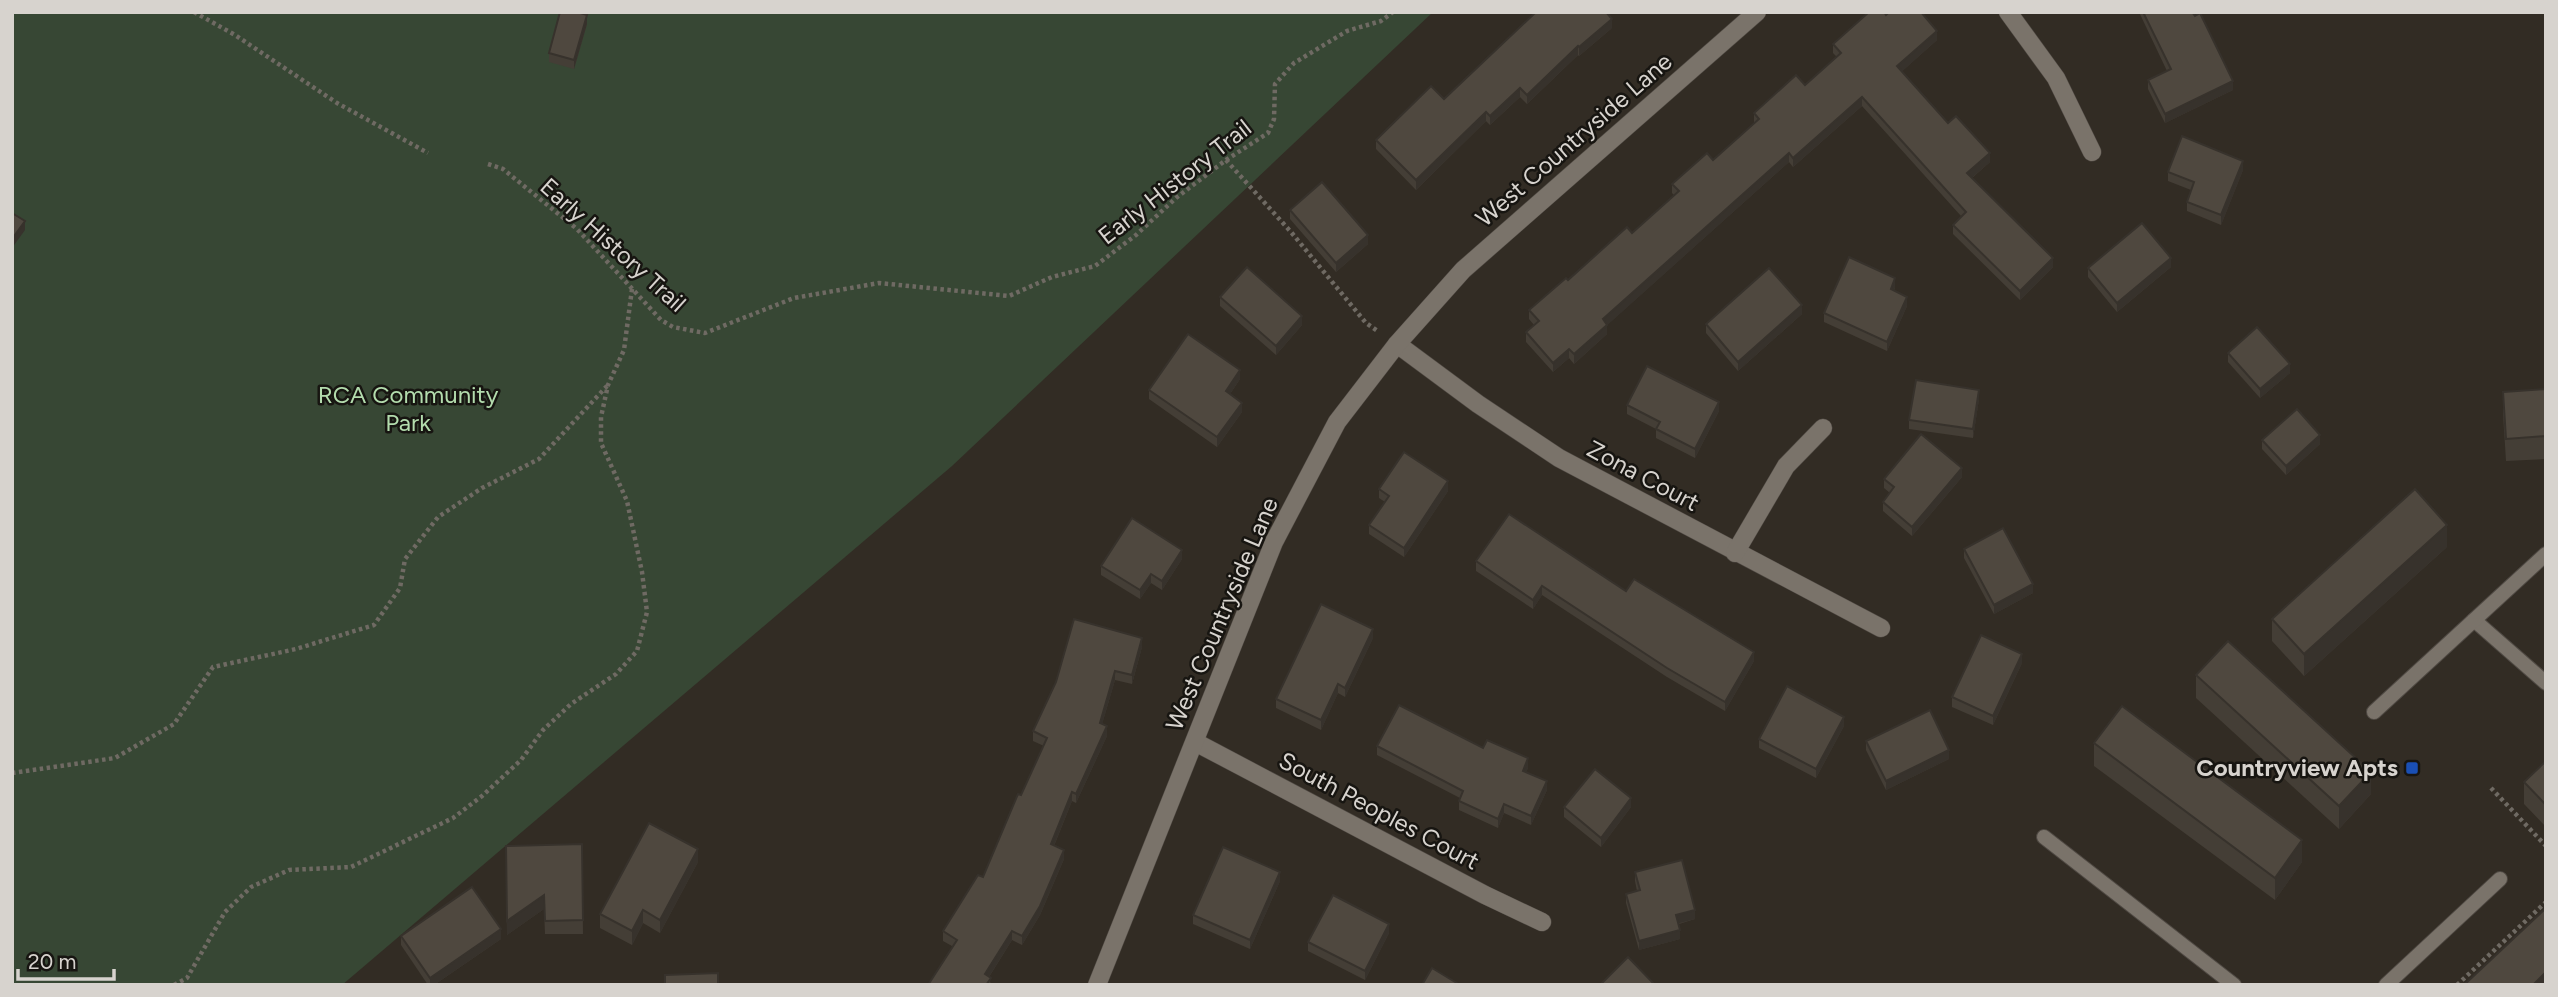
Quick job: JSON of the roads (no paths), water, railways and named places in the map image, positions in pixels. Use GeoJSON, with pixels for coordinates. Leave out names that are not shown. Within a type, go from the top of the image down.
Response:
{"type":"FeatureCollection","features":[{"type":"Feature","properties":{"kind":"street","name":"West Countryside Lane"},"geometry":{"type":"LineString","coordinates":[[1097,985],[1275,542],[1336,422],[1397,344],[1464,270],[1758,12]]}},
{"type":"Feature","properties":{"kind":"street"},"geometry":{"type":"LineString","coordinates":[[2008,12],[2056,78],[2092,152]]}},
{"type":"Feature","properties":{"kind":"street","name":"Zona Court"},"geometry":{"type":"LineString","coordinates":[[1397,344],[1478,404],[1559,458],[1881,628]]}},
{"type":"Feature","properties":{"kind":"street"},"geometry":{"type":"LineString","coordinates":[[1735,553],[1786,466],[1823,428]]}},
{"type":"Feature","properties":{"kind":"street","name":"South Peoples Court"},"geometry":{"type":"LineString","coordinates":[[1195,742],[1485,895],[1542,922]]}},
{"type":"Feature","properties":{"kind":"lane"},"geometry":{"type":"LineString","coordinates":[[2374,712],[2546,554]]}},
{"type":"Feature","properties":{"kind":"lane"},"geometry":{"type":"LineString","coordinates":[[2474,620],[2546,683]]}},
{"type":"Feature","properties":{"kind":"lane"},"geometry":{"type":"LineString","coordinates":[[2044,837],[2234,985]]}},
{"type":"Feature","properties":{"kind":"lane"},"geometry":{"type":"LineString","coordinates":[[2386,985],[2500,878]]}},
{"type":"Feature","properties":{"kind":"place","name":"Countryview Apts"},"geometry":{"type":"Point","coordinates":[2412,768]}},
{"type":"Feature","properties":{"kind":"park label","name":"RCA Community Park"},"geometry":{"type":"Point","coordinates":[408,409]}}]}
